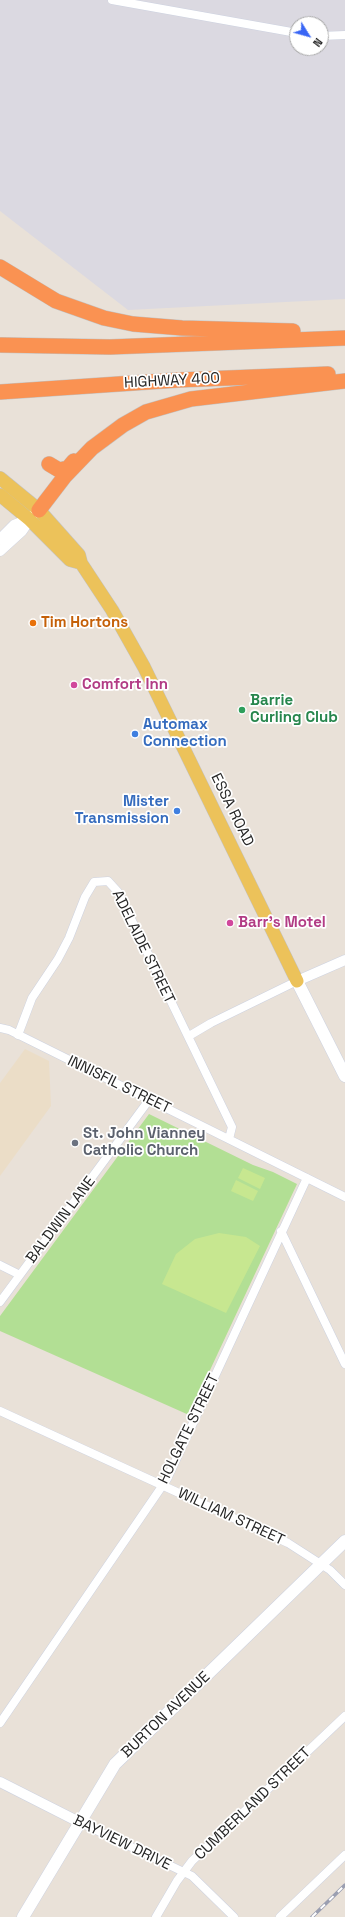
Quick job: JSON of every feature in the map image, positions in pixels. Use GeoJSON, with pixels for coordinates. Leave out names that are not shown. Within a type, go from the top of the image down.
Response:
{"type":"FeatureCollection","features":[{"type":"Feature","properties":{"kind":"highway"},"geometry":{"type":"LineString","coordinates":[[0,267],[56,301],[111,320],[133,324],[182,328],[294,331],[318,340]]}},
{"type":"Feature","properties":{"kind":"highway"},"geometry":{"type":"LineString","coordinates":[[0,345],[110,347],[345,338]]}},
{"type":"Feature","properties":{"kind":"highway","name":"HIGHWAY 400"},"geometry":{"type":"LineString","coordinates":[[0,392],[178,380],[345,373]]}},
{"type":"Feature","properties":{"kind":"highway"},"geometry":{"type":"LineString","coordinates":[[34,514],[65,476],[92,448],[123,425],[146,412],[191,399],[345,381]]}},
{"type":"Feature","properties":{"kind":"highway"},"geometry":{"type":"LineString","coordinates":[[49,464],[59,470],[64,469],[82,452],[92,448]]}},
{"type":"Feature","properties":{"kind":"main road","name":"ESSA ROAD"},"geometry":{"type":"LineString","coordinates":[[0,478],[34,514],[79,555],[81,563],[112,610],[144,667],[345,1076]]}},
{"type":"Feature","properties":{"kind":"main road","name":"ESSA ROAD"},"geometry":{"type":"LineString","coordinates":[[0,495],[34,514]]}},
{"type":"Feature","properties":{"kind":"main road","name":"BURTON AVENUE"},"geometry":{"type":"LineString","coordinates":[[23,1917],[115,1764],[345,1541]]}},
{"type":"Feature","properties":{"kind":"street"},"geometry":{"type":"LineString","coordinates":[[112,0],[289,32]]}},
{"type":"Feature","properties":{"kind":"street"},"geometry":{"type":"LineString","coordinates":[[329,35],[345,34]]}},
{"type":"Feature","properties":{"kind":"street"},"geometry":{"type":"LineString","coordinates":[[0,539],[14,525],[34,514]]}},
{"type":"Feature","properties":{"kind":"street"},"geometry":{"type":"LineString","coordinates":[[0,551],[22,530],[34,514]]}},
{"type":"Feature","properties":{"kind":"street","name":"ADELAIDE STREET"},"geometry":{"type":"LineString","coordinates":[[18,1035],[32,998],[58,959],[69,938],[85,897],[94,882],[108,881],[118,892],[232,1127],[229,1139]]}},
{"type":"Feature","properties":{"kind":"street"},"geometry":{"type":"LineString","coordinates":[[189,1036],[297,981],[345,960]]}},
{"type":"Feature","properties":{"kind":"street","name":"INNISFIL STREET"},"geometry":{"type":"LineString","coordinates":[[0,1028],[18,1035],[345,1197]]}},
{"type":"Feature","properties":{"kind":"street","name":"BALDWIN LANE"},"geometry":{"type":"LineString","coordinates":[[0,1302],[149,1100]]}},
{"type":"Feature","properties":{"kind":"street","name":"HOLGATE STREET"},"geometry":{"type":"LineString","coordinates":[[0,1723],[163,1485],[307,1178]]}},
{"type":"Feature","properties":{"kind":"street"},"geometry":{"type":"LineString","coordinates":[[281,1231],[345,1364]]}},
{"type":"Feature","properties":{"kind":"street"},"geometry":{"type":"LineString","coordinates":[[0,1266],[20,1275]]}},
{"type":"Feature","properties":{"kind":"street","name":"WILLIAM STREET"},"geometry":{"type":"LineString","coordinates":[[0,1411],[288,1543],[322,1564],[345,1585]]}},
{"type":"Feature","properties":{"kind":"street","name":"CUMBERLAND STREET"},"geometry":{"type":"LineString","coordinates":[[156,1917],[192,1861],[345,1716]]}},
{"type":"Feature","properties":{"kind":"street","name":"BAYVIEW DRIVE"},"geometry":{"type":"LineString","coordinates":[[0,1782],[198,1880],[234,1917]]}},
{"type":"Feature","properties":{"kind":"street"},"geometry":{"type":"LineString","coordinates":[[280,1917],[345,1855]]}},
{"type":"Feature","properties":{"kind":"shaded area"},"geometry":{"type":"Polygon","coordinates":[[[0,0],[345,0],[345,299],[128,310],[0,211],[0,0]]]}},
{"type":"Feature","properties":{"kind":"shaded area"},"geometry":{"type":"Polygon","coordinates":[[[25,1049],[49,1061],[51,1106],[0,1176],[0,1083],[25,1049]]]}},
{"type":"Feature","properties":{"kind":"green space"},"geometry":{"type":"Polygon","coordinates":[[[149,1114],[253,1165],[273,1172],[297,1184],[189,1415],[0,1331],[0,1316],[149,1114]]]}},
{"type":"Feature","properties":{"kind":"green space"},"geometry":{"type":"Polygon","coordinates":[[[243,1168],[265,1178],[260,1189],[238,1178],[243,1168]]]}},
{"type":"Feature","properties":{"kind":"green space"},"geometry":{"type":"Polygon","coordinates":[[[236,1180],[258,1191],[253,1201],[231,1191],[236,1180]]]}},
{"type":"Feature","properties":{"kind":"green space"},"geometry":{"type":"Polygon","coordinates":[[[219,1233],[246,1237],[260,1246],[226,1313],[162,1284],[176,1254],[195,1239],[219,1233]]]}},
{"type":"Feature","properties":{"kind":"railway"},"geometry":{"type":"LineString","coordinates":[[312,1917],[345,1885]]}},
{"type":"Feature","properties":{"kind":"place","name":"Tim Hortons"},"geometry":{"type":"Point","coordinates":[33,623]}},
{"type":"Feature","properties":{"kind":"place","name":"Comfort Inn"},"geometry":{"type":"Point","coordinates":[74,685]}},
{"type":"Feature","properties":{"kind":"place","name":"Barrie Curling Club"},"geometry":{"type":"Point","coordinates":[242,710]}},
{"type":"Feature","properties":{"kind":"place","name":"Automax Connection"},"geometry":{"type":"Point","coordinates":[135,734]}},
{"type":"Feature","properties":{"kind":"place","name":"Mister Transmission"},"geometry":{"type":"Point","coordinates":[177,811]}},
{"type":"Feature","properties":{"kind":"place","name":"Barr's Motel"},"geometry":{"type":"Point","coordinates":[230,923]}},
{"type":"Feature","properties":{"kind":"place","name":"St. John Vianney Catholic Church"},"geometry":{"type":"Point","coordinates":[75,1143]}}]}
